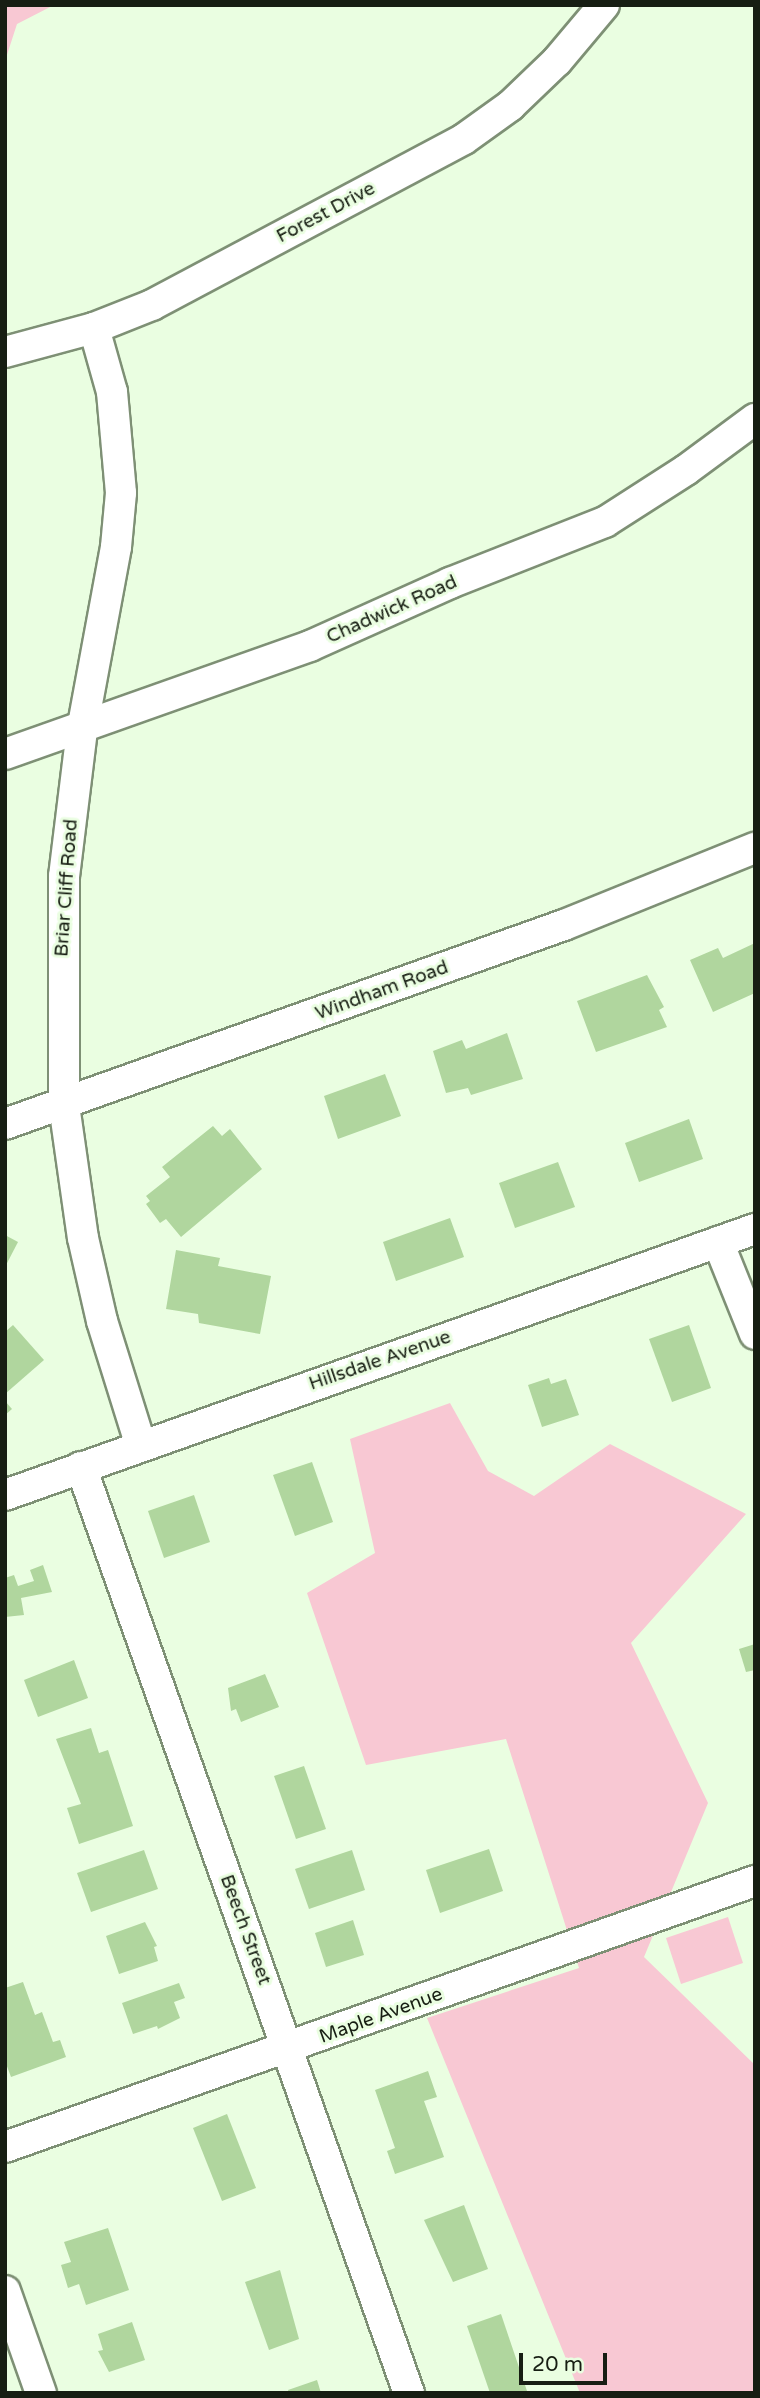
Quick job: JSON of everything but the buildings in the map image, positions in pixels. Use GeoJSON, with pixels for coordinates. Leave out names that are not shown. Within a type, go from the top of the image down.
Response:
{"type":"FeatureCollection","features":[{"type":"Feature","properties":{"kind":"street","name":"Forest Drive"},"geometry":{"type":"LineString","coordinates":[[5,352],[94,328],[152,305],[464,139],[510,106],[557,61],[604,5]]}},
{"type":"Feature","properties":{"kind":"street","name":"Briar Cliff Road"},"geometry":{"type":"LineString","coordinates":[[94,328],[112,391],[121,493],[116,547],[82,730],[64,876],[64,1105],[83,1238],[102,1321],[141,1446]]}},
{"type":"Feature","properties":{"kind":"street","name":"Chadwick Road"},"geometry":{"type":"LineString","coordinates":[[5,754],[82,730],[310,646],[450,583],[605,522],[687,470],[755,419]]}},
{"type":"Feature","properties":{"kind":"street","name":"Windham Road"},"geometry":{"type":"LineString","coordinates":[[5,1124],[564,925],[755,848]]}},
{"type":"Feature","properties":{"kind":"street","name":"Hillsdale Avenue"},"geometry":{"type":"LineString","coordinates":[[5,1495],[755,1229]]}},
{"type":"Feature","properties":{"kind":"street"},"geometry":{"type":"LineString","coordinates":[[718,1242],[755,1334]]}},
{"type":"Feature","properties":{"kind":"street","name":"Beech Street"},"geometry":{"type":"LineString","coordinates":[[81,1468],[409,2393]]}},
{"type":"Feature","properties":{"kind":"street","name":"Maple Avenue"},"geometry":{"type":"LineString","coordinates":[[5,2147],[755,1881]]}},
{"type":"Feature","properties":{"kind":"street"},"geometry":{"type":"LineString","coordinates":[[5,2291],[41,2393]]}},
{"type":"Feature","properties":{"kind":"shaded area"},"geometry":{"type":"Polygon","coordinates":[[[5,5],[54,5],[17,24],[5,61],[5,5]]]}},
{"type":"Feature","properties":{"kind":"shaded area"},"geometry":{"type":"Polygon","coordinates":[[[450,1403],[488,1471],[534,1496],[610,1444],[746,1514],[631,1643],[708,1803],[644,1957],[755,2065],[755,2393],[580,2393],[427,2018],[579,1968],[506,1739],[366,1765],[307,1593],[375,1553],[350,1439],[450,1403]]]}},
{"type":"Feature","properties":{"kind":"shaded area"},"geometry":{"type":"Polygon","coordinates":[[[728,1917],[743,1963],[681,1984],[666,1938],[728,1917]]]}}]}
